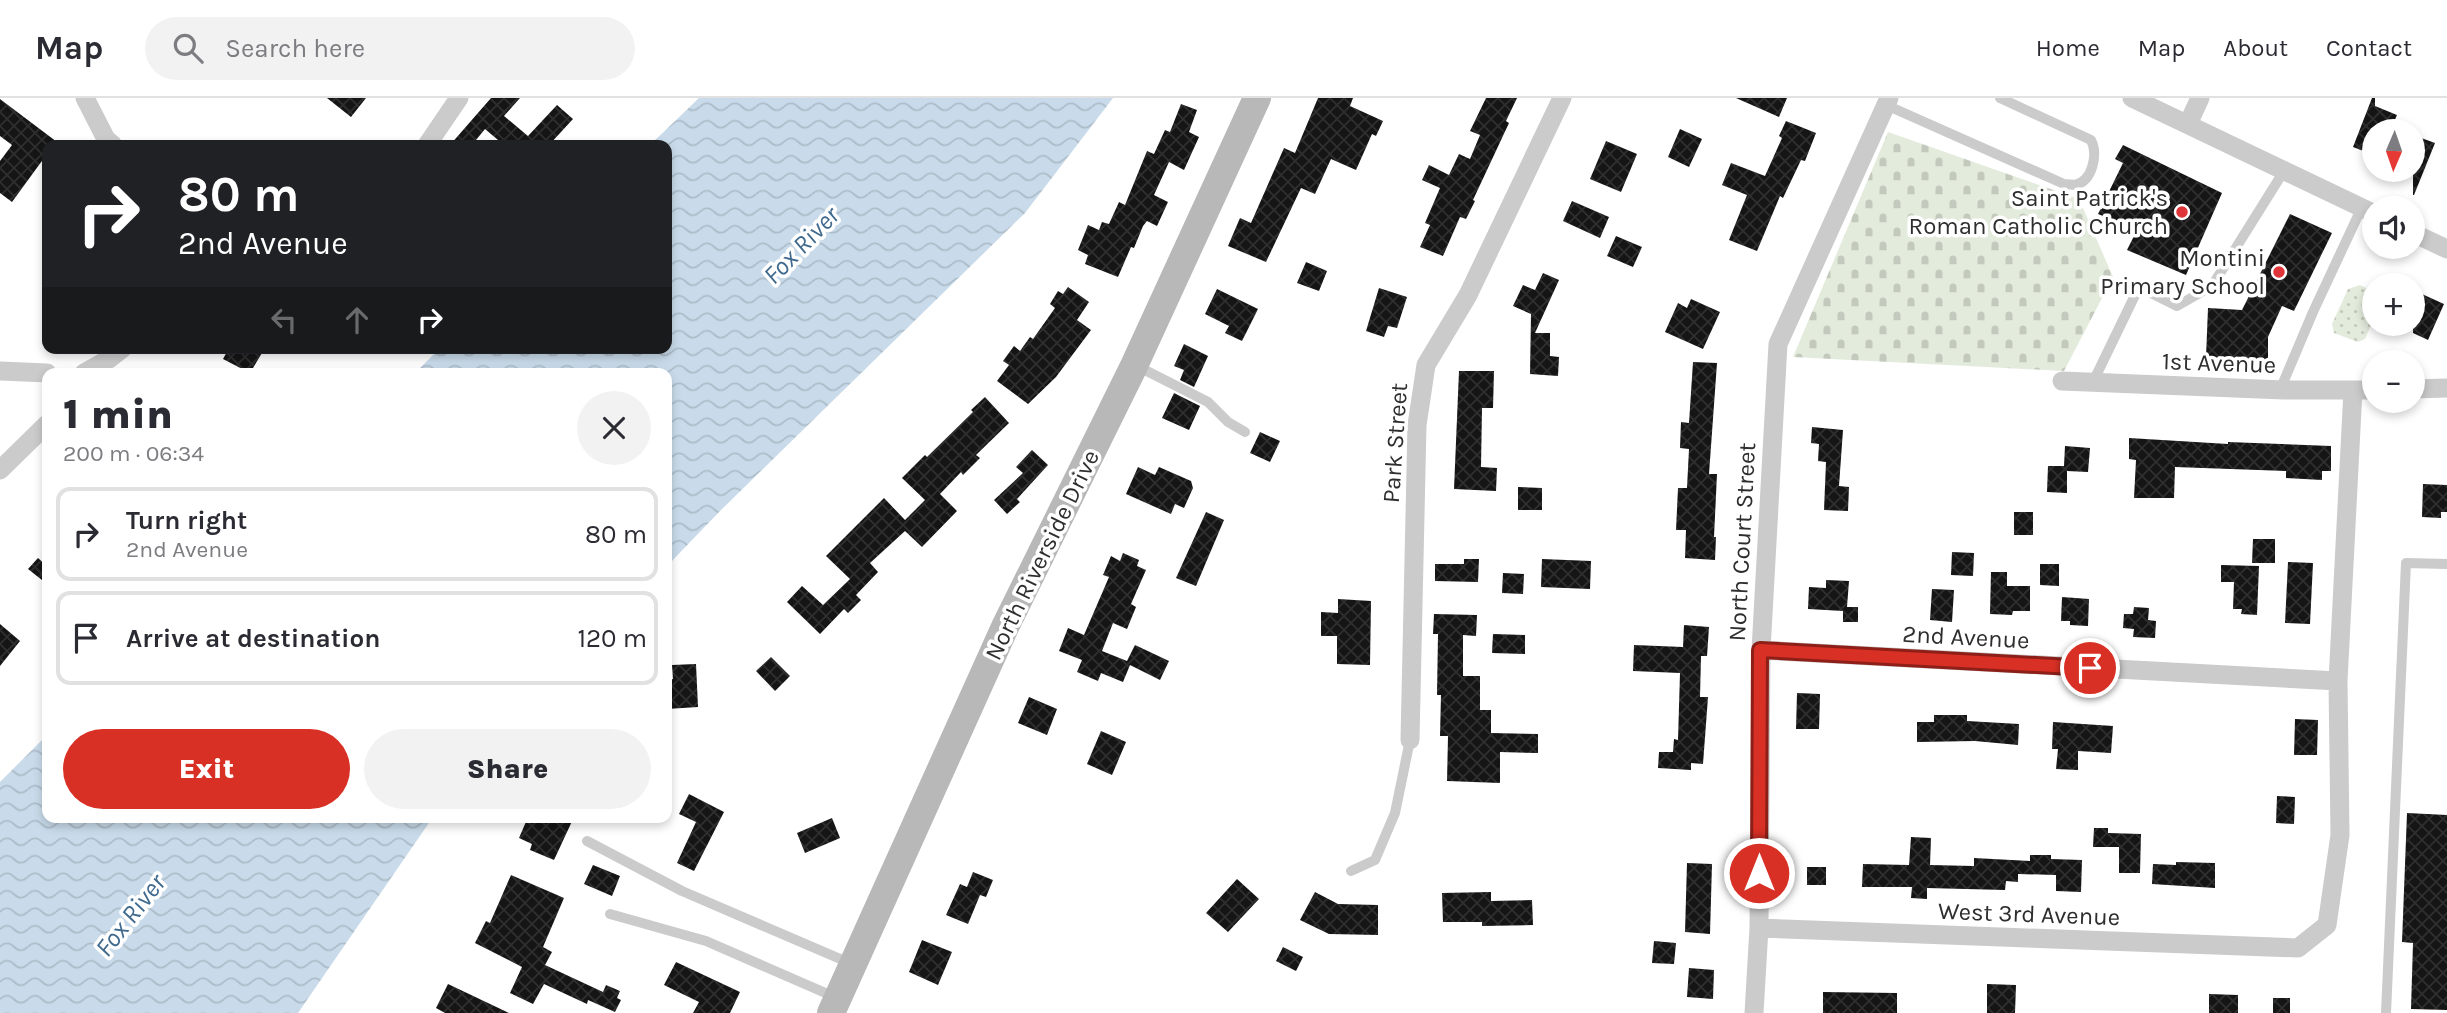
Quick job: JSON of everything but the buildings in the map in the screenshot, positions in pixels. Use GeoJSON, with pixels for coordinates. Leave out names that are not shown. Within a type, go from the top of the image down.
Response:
{"type":"FeatureCollection","features":[{"type":"Feature","properties":{"kind":"street"},"geometry":{"type":"LineString","coordinates":[[85,98],[107,140]]}},
{"type":"Feature","properties":{"kind":"street"},"geometry":{"type":"LineString","coordinates":[[430,140],[459,98]]}},
{"type":"Feature","properties":{"kind":"street","name":"North Riverside Drive"},"geometry":{"type":"LineString","coordinates":[[834,1006],[1005,627],[1135,365],[1257,98]]}},
{"type":"Feature","properties":{"kind":"street","name":"Park Street"},"geometry":{"type":"LineString","coordinates":[[1410,740],[1417,425],[1426,365],[1468,295],[1563,98]]}},
{"type":"Feature","properties":{"kind":"street"},"geometry":{"type":"LineString","coordinates":[[2132,98],[2362,208]]}},
{"type":"Feature","properties":{"kind":"street"},"geometry":{"type":"LineString","coordinates":[[2188,124],[2200,98]]}},
{"type":"Feature","properties":{"kind":"street","name":"North Court Street"},"geometry":{"type":"LineString","coordinates":[[1754,1013],[1759,929],[1760,650],[1778,344],[1888,102]]}},
{"type":"Feature","properties":{"kind":"street"},"geometry":{"type":"LineString","coordinates":[[2425,239],[2447,249]]}},
{"type":"Feature","properties":{"kind":"street"},"geometry":{"type":"LineString","coordinates":[[92,368],[116,354]]}},
{"type":"Feature","properties":{"kind":"street"},"geometry":{"type":"LineString","coordinates":[[0,372],[42,373]]}},
{"type":"Feature","properties":{"kind":"street","name":"1st Avenue"},"geometry":{"type":"LineString","coordinates":[[2062,381],[2280,390],[2362,390]]}},
{"type":"Feature","properties":{"kind":"street"},"geometry":{"type":"LineString","coordinates":[[2425,389],[2447,388]]}},
{"type":"Feature","properties":{"kind":"street"},"geometry":{"type":"LineString","coordinates":[[2337,681],[2353,390]]}},
{"type":"Feature","properties":{"kind":"street"},"geometry":{"type":"LineString","coordinates":[[0,470],[42,429]]}},
{"type":"Feature","properties":{"kind":"street","name":"2nd Avenue"},"geometry":{"type":"LineString","coordinates":[[1760,650],[2337,681]]}},
{"type":"Feature","properties":{"kind":"street","name":"West 3rd Avenue"},"geometry":{"type":"LineString","coordinates":[[1759,929],[2298,948],[2327,925],[2340,835],[2337,681]]}},
{"type":"Feature","properties":{"kind":"lane"},"geometry":{"type":"LineString","coordinates":[[1888,102],[1922,121],[2064,184],[2077,185],[2087,177],[2095,157],[2091,141],[2000,98]]}},
{"type":"Feature","properties":{"kind":"lane"},"geometry":{"type":"LineString","coordinates":[[2093,382],[2139,287],[2177,306],[2212,286],[2284,171]]}},
{"type":"Feature","properties":{"kind":"lane"},"geometry":{"type":"LineString","coordinates":[[2280,390],[2313,312],[2362,224]]}},
{"type":"Feature","properties":{"kind":"lane"},"geometry":{"type":"LineString","coordinates":[[1135,365],[1208,402],[1228,422],[1245,432]]}},
{"type":"Feature","properties":{"kind":"lane"},"geometry":{"type":"LineString","coordinates":[[2386,1013],[2406,563],[2447,564]]}},
{"type":"Feature","properties":{"kind":"lane"},"geometry":{"type":"LineString","coordinates":[[1351,871],[1376,860],[1395,813],[1410,740]]}},
{"type":"Feature","properties":{"kind":"lane"},"geometry":{"type":"LineString","coordinates":[[587,841],[682,891],[853,964]]}},
{"type":"Feature","properties":{"kind":"lane"},"geometry":{"type":"LineString","coordinates":[[610,914],[706,941],[834,1006]]}},
{"type":"Feature","properties":{"kind":"green space"},"geometry":{"type":"Polygon","coordinates":[[[1888,132],[2079,199],[2113,277],[2064,371],[1793,357],[1888,132]]]}},
{"type":"Feature","properties":{"kind":"green space"},"geometry":{"type":"Polygon","coordinates":[[[2362,286],[2362,336],[2366,336],[2358,342],[2334,333],[2332,324],[2348,289],[2362,286]]]}},
{"type":"Feature","properties":{"kind":"water","name":"Fox River"},"geometry":{"type":"Polygon","coordinates":[[[699,98],[1113,98],[1025,213],[672,561],[672,368],[420,368],[434,354],[672,354],[672,140],[655,140],[699,98]]]}},
{"type":"Feature","properties":{"kind":"water","name":"Fox River"},"geometry":{"type":"Polygon","coordinates":[[[42,740],[42,823],[429,823],[298,1013],[0,1013],[0,782],[42,740]]]}},
{"type":"Feature","properties":{"kind":"place","name":"Saint Patrick's Roman Catholic Church"},"geometry":{"type":"Point","coordinates":[2182,212]}},
{"type":"Feature","properties":{"kind":"place","name":"Montini Primary School"},"geometry":{"type":"Point","coordinates":[2279,272]}},
{"type":"Feature","properties":{"kind":"route"},"geometry":{"type":"LineString","coordinates":[[1759,873],[1760,650],[2090,668]]}}]}
